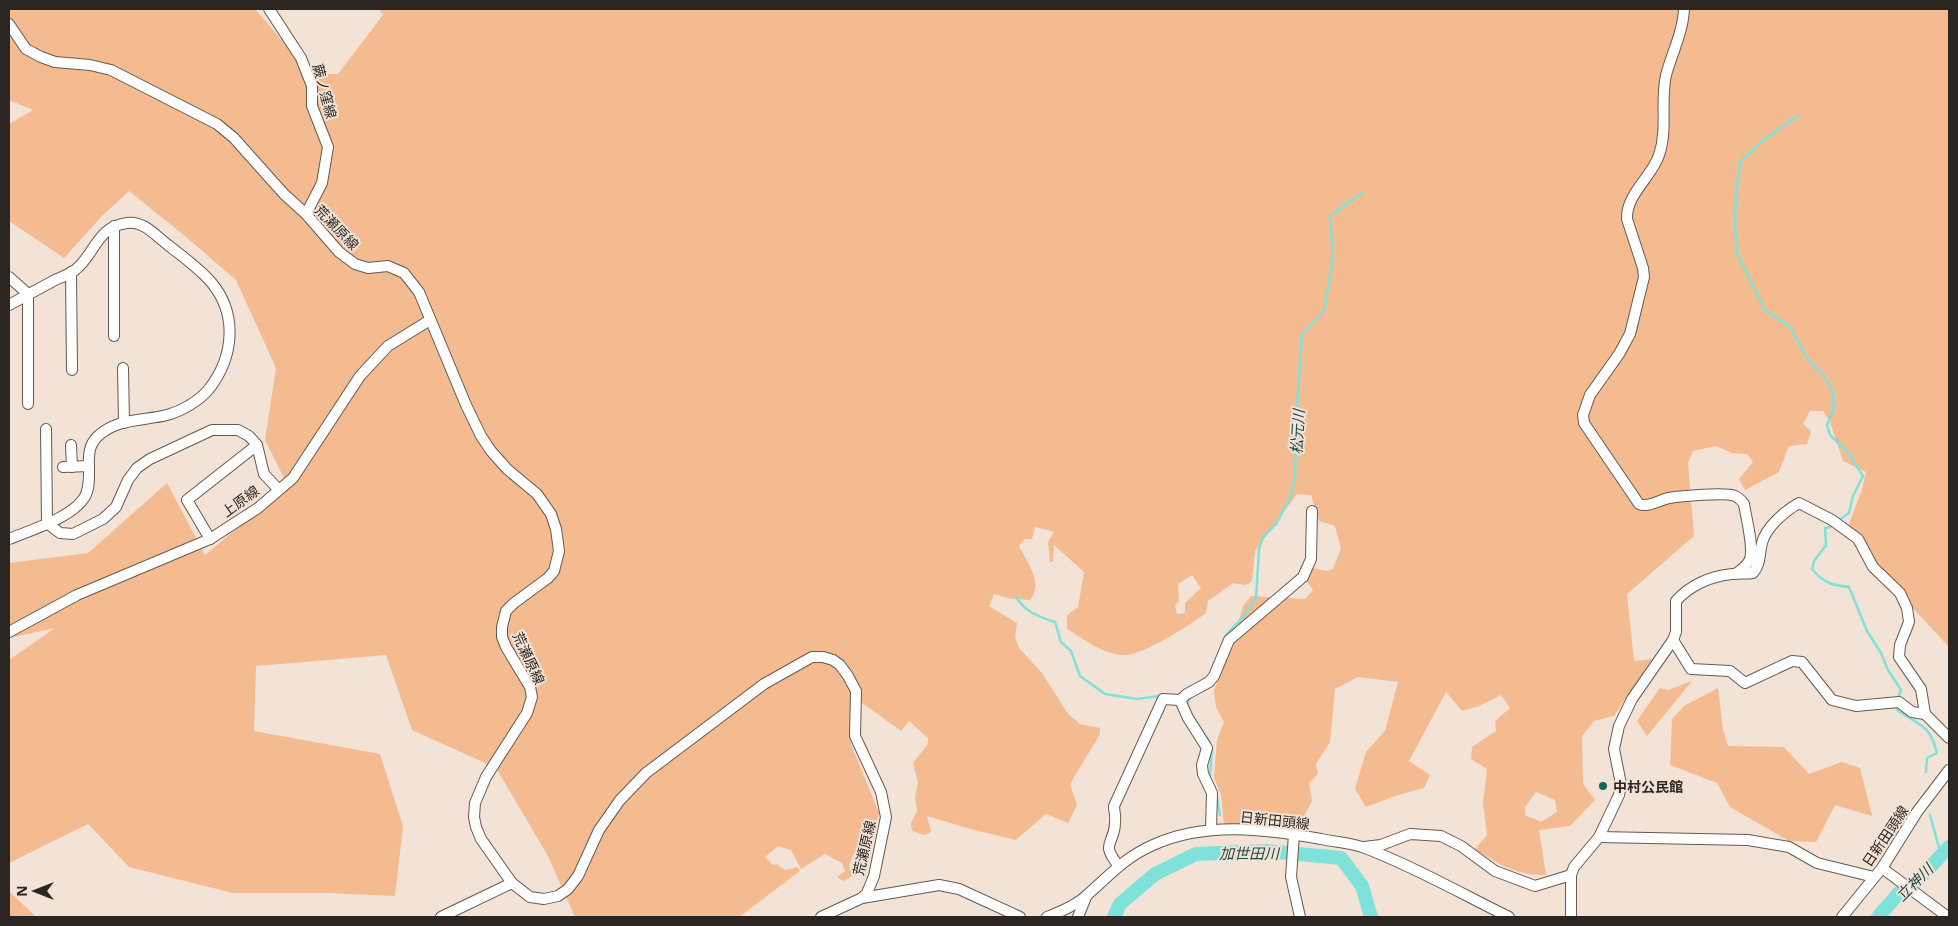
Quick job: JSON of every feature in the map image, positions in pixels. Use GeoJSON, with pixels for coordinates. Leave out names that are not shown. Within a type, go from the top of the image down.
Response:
{"type":"FeatureCollection","features":[{"type":"Feature","properties":{"kind":"street","name":"蕨ノ窪線"},"geometry":{"type":"LineString","coordinates":[[269,9],[302,58],[312,86],[312,106],[328,147],[322,183],[306,214]]}},
{"type":"Feature","properties":{"kind":"street"},"geometry":{"type":"LineString","coordinates":[[1684,9],[1681,30],[1666,75],[1663,94],[1664,130],[1660,154],[1654,168],[1631,199],[1626,212],[1644,277],[1632,327],[1619,354],[1590,395],[1583,415],[1584,423],[1639,504],[1644,506],[1671,498],[1729,494],[1741,500],[1744,504],[1751,558],[1747,565],[1737,573]]}},
{"type":"Feature","properties":{"kind":"street","name":"荒瀬原線"},"geometry":{"type":"LineString","coordinates":[[9,24],[26,49],[41,57],[55,62],[90,65],[111,70],[217,124],[234,138],[339,252],[355,264],[368,268],[388,266],[404,273],[419,292],[466,406],[481,436],[507,469],[536,494],[551,514],[559,551],[554,571],[548,578],[514,603],[506,611],[502,620],[502,637],[506,647],[527,680],[532,697],[527,713],[486,777],[475,803],[475,822],[481,839],[512,883],[530,897],[544,899],[558,896],[568,889],[578,876],[599,830],[620,800],[646,773],[764,684],[812,657],[823,657],[833,660],[840,665],[856,691],[855,736],[881,792],[886,817],[874,876],[867,893],[862,898]]}},
{"type":"Feature","properties":{"kind":"street"},"geometry":{"type":"LineString","coordinates":[[9,305],[76,269],[102,236],[114,226],[129,222],[142,225],[202,272],[227,308],[231,328],[228,356],[208,390],[190,406],[168,415],[139,418],[108,427],[95,439],[89,451],[89,483],[85,496],[76,507],[47,523],[9,539]]}},
{"type":"Feature","properties":{"kind":"street"},"geometry":{"type":"LineString","coordinates":[[114,226],[114,336]]}},
{"type":"Feature","properties":{"kind":"street"},"geometry":{"type":"LineString","coordinates":[[71,272],[72,370]]}},
{"type":"Feature","properties":{"kind":"street"},"geometry":{"type":"LineString","coordinates":[[9,277],[28,294],[28,404]]}},
{"type":"Feature","properties":{"kind":"street","name":"上原線"},"geometry":{"type":"LineString","coordinates":[[9,632],[77,595],[210,538],[258,508],[293,478],[360,376],[388,346],[430,320]]}},
{"type":"Feature","properties":{"kind":"street"},"geometry":{"type":"LineString","coordinates":[[123,368],[124,422]]}},
{"type":"Feature","properties":{"kind":"street"},"geometry":{"type":"LineString","coordinates":[[46,429],[47,523]]}},
{"type":"Feature","properties":{"kind":"street"},"geometry":{"type":"LineString","coordinates":[[47,523],[60,533],[73,534],[103,519],[116,507],[128,480],[137,468],[150,459],[212,430],[238,430],[249,436],[257,445],[264,474],[278,489]]}},
{"type":"Feature","properties":{"kind":"street"},"geometry":{"type":"LineString","coordinates":[[71,445],[67,467],[89,466]]}},
{"type":"Feature","properties":{"kind":"street"},"geometry":{"type":"LineString","coordinates":[[210,538],[187,500],[257,445]]}},
{"type":"Feature","properties":{"kind":"street"},"geometry":{"type":"LineString","coordinates":[[1571,917],[1571,875],[1574,867],[1599,837],[1619,795],[1621,784],[1614,749],[1619,726],[1632,699],[1673,640],[1676,632],[1676,601],[1682,594],[1705,579],[1737,573],[1752,573],[1757,568],[1762,543],[1770,527],[1799,503],[1844,527],[1858,539],[1872,567],[1892,584],[1904,600],[1909,622],[1900,645],[1899,657],[1921,689],[1925,714],[1949,738]]}},
{"type":"Feature","properties":{"kind":"street"},"geometry":{"type":"LineString","coordinates":[[1119,866],[1110,855],[1108,849],[1116,822],[1114,806],[1163,699],[1180,700],[1209,682],[1214,676],[1230,640],[1303,577],[1311,559],[1312,511]]}},
{"type":"Feature","properties":{"kind":"street"},"geometry":{"type":"LineString","coordinates":[[1673,640],[1691,670],[1730,671],[1745,683],[1792,661],[1802,662],[1832,700],[1856,706],[1899,702],[1912,712],[1925,714]]}},
{"type":"Feature","properties":{"kind":"street"},"geometry":{"type":"LineString","coordinates":[[1180,700],[1188,718],[1207,748],[1202,765],[1203,774],[1212,793],[1212,830]]}},
{"type":"Feature","properties":{"kind":"street","name":"日新田頭線"},"geometry":{"type":"LineString","coordinates":[[1842,917],[1874,877],[1886,870],[1917,812],[1949,770]]}},
{"type":"Feature","properties":{"kind":"street","name":"日新田頭線"},"geometry":{"type":"LineString","coordinates":[[1047,917],[1086,897],[1102,880],[1135,854],[1169,838],[1199,830],[1245,830],[1363,847],[1509,917]]}},
{"type":"Feature","properties":{"kind":"street"},"geometry":{"type":"LineString","coordinates":[[1363,847],[1380,845],[1410,834],[1441,836],[1453,841],[1495,871],[1535,886],[1571,875]]}},
{"type":"Feature","properties":{"kind":"street"},"geometry":{"type":"LineString","coordinates":[[1294,836],[1291,876],[1300,917]]}},
{"type":"Feature","properties":{"kind":"street"},"geometry":{"type":"LineString","coordinates":[[1599,837],[1748,840],[1789,847],[1816,863],[1874,877]]}},
{"type":"Feature","properties":{"kind":"street"},"geometry":{"type":"LineString","coordinates":[[1886,870],[1948,917]]}},
{"type":"Feature","properties":{"kind":"street"},"geometry":{"type":"LineString","coordinates":[[442,917],[512,883]]}},
{"type":"Feature","properties":{"kind":"street"},"geometry":{"type":"LineString","coordinates":[[820,917],[862,898],[939,885],[959,889],[1020,917]]}},
{"type":"Feature","properties":{"kind":"street"},"geometry":{"type":"LineString","coordinates":[[1078,917],[1086,897]]}},
{"type":"Feature","properties":{"kind":"shaded area"},"geometry":{"type":"Polygon","coordinates":[[[9,9],[255,9],[311,74],[338,74],[383,15],[379,9],[1949,9],[1949,647],[1897,591],[1847,530],[1866,472],[1843,461],[1830,422],[1823,411],[1810,411],[1803,424],[1811,431],[1807,444],[1789,446],[1779,472],[1745,490],[1739,479],[1753,462],[1747,454],[1732,453],[1716,446],[1693,451],[1688,463],[1694,536],[1627,594],[1634,661],[1652,659],[1614,716],[1594,721],[1582,736],[1583,784],[1595,800],[1570,826],[1539,830],[1546,875],[1535,875],[1508,868],[1475,849],[1487,835],[1483,803],[1487,769],[1471,759],[1472,747],[1496,731],[1495,721],[1510,708],[1501,695],[1479,706],[1462,711],[1446,692],[1409,761],[1430,775],[1424,788],[1366,807],[1355,789],[1366,752],[1385,731],[1398,682],[1358,677],[1335,689],[1330,742],[1316,764],[1318,774],[1309,783],[1312,801],[1299,826],[1293,830],[1224,825],[1221,795],[1214,777],[1217,740],[1224,722],[1216,707],[1214,690],[1233,642],[1243,606],[1251,596],[1305,599],[1313,590],[1306,581],[1312,568],[1327,571],[1333,569],[1341,549],[1335,526],[1319,521],[1311,495],[1297,494],[1255,551],[1252,581],[1246,585],[1233,583],[1208,601],[1206,613],[1199,618],[1166,639],[1131,654],[1123,655],[1108,652],[1067,629],[1067,615],[1078,607],[1084,572],[1054,545],[1053,562],[1050,562],[1048,542],[1054,532],[1035,527],[1032,539],[1025,539],[1019,546],[1033,573],[1035,580],[1034,593],[1030,600],[1012,599],[994,594],[989,606],[1017,623],[1015,637],[1019,648],[1042,673],[1068,714],[1080,724],[1100,728],[1100,734],[1070,784],[1077,805],[1068,823],[1046,814],[1016,840],[927,816],[931,832],[924,835],[912,831],[911,823],[917,811],[915,797],[918,782],[913,763],[928,744],[928,738],[909,721],[901,731],[850,694],[851,744],[879,813],[868,851],[853,855],[849,865],[852,876],[843,881],[837,877],[845,871],[842,863],[825,854],[801,869],[791,850],[778,846],[765,857],[773,865],[777,864],[785,870],[797,867],[800,871],[739,917],[575,917],[548,856],[496,768],[412,730],[386,655],[256,666],[254,731],[380,754],[403,826],[395,896],[328,893],[233,893],[129,867],[88,824],[9,863],[9,660],[55,628],[9,638],[9,563],[88,553],[167,483],[205,555],[288,486],[265,440],[276,368],[236,280],[129,191],[102,216],[64,258],[9,221],[9,124],[33,110],[9,100],[9,9]],[[1192,575],[1178,584],[1179,601],[1175,605],[1177,614],[1185,613],[1185,603],[1201,588],[1192,575]],[[1536,792],[1525,807],[1525,815],[1541,822],[1557,812],[1555,800],[1536,792]]]}},
{"type":"Feature","properties":{"kind":"shaded area"},"geometry":{"type":"Polygon","coordinates":[[[1692,681],[1647,736],[1637,721],[1660,688],[1668,690],[1692,681]]]}},
{"type":"Feature","properties":{"kind":"shaded area"},"geometry":{"type":"Polygon","coordinates":[[[1718,688],[1723,730],[1728,746],[1784,747],[1809,774],[1842,762],[1860,768],[1872,816],[1835,805],[1816,842],[1789,841],[1730,807],[1717,783],[1670,765],[1672,719],[1684,706],[1718,688]]]}},
{"type":"Feature","properties":{"kind":"shaded area"},"geometry":{"type":"Polygon","coordinates":[[[9,891],[36,917],[9,917],[9,891]]]}},
{"type":"Feature","properties":{"kind":"waterway"},"geometry":{"type":"LineString","coordinates":[[1799,115],[1762,141],[1740,162],[1735,227],[1738,256],[1765,310],[1790,327],[1807,358],[1825,377],[1833,391],[1834,408],[1827,425],[1830,435],[1847,451],[1863,476],[1853,496],[1849,513],[1839,520]]}},
{"type":"Feature","properties":{"kind":"waterway","name":"松元川"},"geometry":{"type":"LineString","coordinates":[[1224,640],[1256,598],[1259,549],[1263,537],[1276,524],[1290,498],[1295,479],[1296,420],[1302,334],[1324,311],[1333,258],[1330,216],[1363,192]]}},
{"type":"Feature","properties":{"kind":"waterway"},"geometry":{"type":"LineString","coordinates":[[1834,526],[1825,528],[1826,545],[1814,561],[1812,569],[1828,582],[1849,587],[1867,631],[1901,690],[1898,699]]}},
{"type":"Feature","properties":{"kind":"waterway"},"geometry":{"type":"LineString","coordinates":[[1016,597],[1028,610],[1055,622],[1061,642],[1071,651],[1080,676],[1105,694],[1137,699],[1160,696]]}},
{"type":"Feature","properties":{"kind":"waterway","name":"松元川"},"geometry":{"type":"LineString","coordinates":[[1186,705],[1192,695]]}},
{"type":"Feature","properties":{"kind":"waterway"},"geometry":{"type":"LineString","coordinates":[[1897,708],[1897,710],[1923,727],[1931,736],[1937,753],[1927,758],[1926,772]]}},
{"type":"Feature","properties":{"kind":"waterway","name":"松元川"},"geometry":{"type":"LineString","coordinates":[[1189,710],[1210,743]]}},
{"type":"Feature","properties":{"kind":"waterway","name":"松元川"},"geometry":{"type":"LineString","coordinates":[[1210,778],[1212,748]]}},
{"type":"Feature","properties":{"kind":"waterway","name":"松元川"},"geometry":{"type":"LineString","coordinates":[[1216,792],[1220,815]]}},
{"type":"Feature","properties":{"kind":"waterway"},"geometry":{"type":"LineString","coordinates":[[1930,815],[1941,855]]}},
{"type":"Feature","properties":{"kind":"waterway","name":"立神川"},"geometry":{"type":"LineString","coordinates":[[1878,917],[1898,894],[1915,883],[1949,847]]}},
{"type":"Feature","properties":{"kind":"waterway","name":"加世田川"},"geometry":{"type":"LineString","coordinates":[[1114,917],[1120,904],[1155,874],[1196,854],[1267,851],[1341,858],[1362,886],[1371,917]]}},
{"type":"Feature","properties":{"kind":"place","name":"中村公民館"},"geometry":{"type":"Point","coordinates":[1603,786]}}]}
